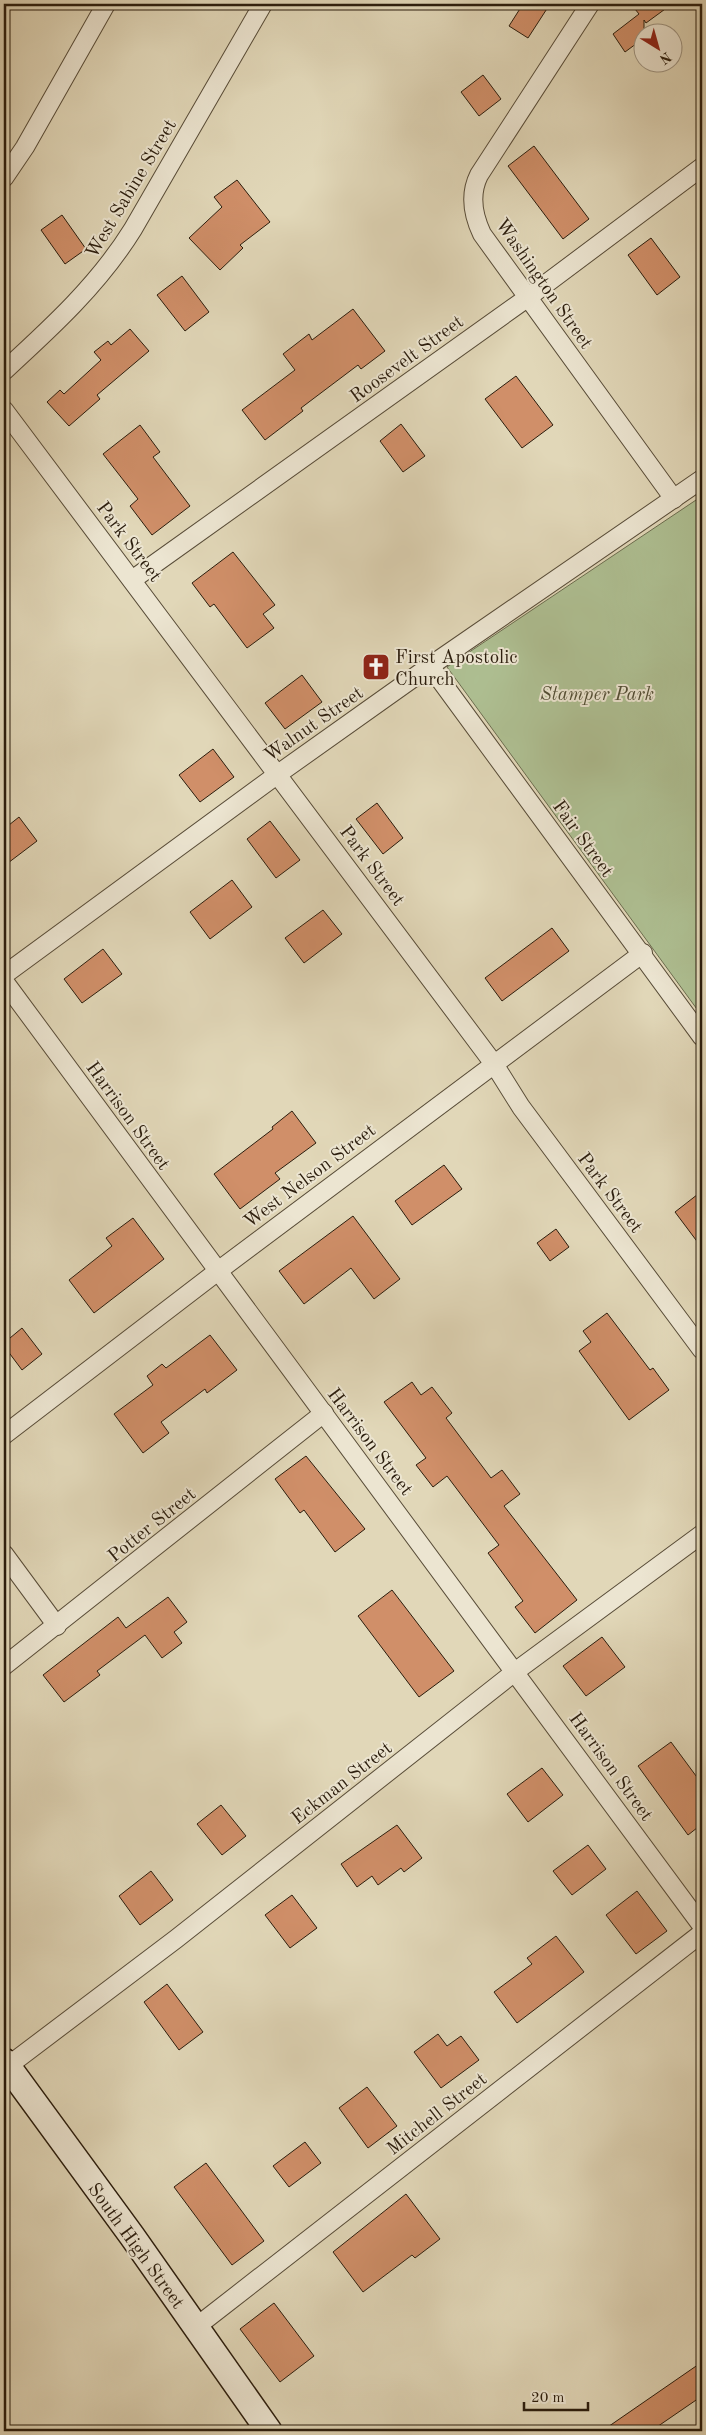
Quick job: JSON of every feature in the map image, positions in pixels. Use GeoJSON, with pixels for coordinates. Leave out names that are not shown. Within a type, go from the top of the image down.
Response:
{"type":"FeatureCollection","features":[{"type":"Feature","properties":{"kind":"main road","name":"South High Street"},"geometry":{"type":"LineString","coordinates":[[6,2063],[196,2327],[268,2431]]}},
{"type":"Feature","properties":{"kind":"street"},"geometry":{"type":"LineString","coordinates":[[4,178],[25,147],[106,4]]}},
{"type":"Feature","properties":{"kind":"street","name":"West Sabine Street"},"geometry":{"type":"LineString","coordinates":[[4,371],[75,303],[112,261],[133,229],[263,4]]}},
{"type":"Feature","properties":{"kind":"street","name":"Washington Street"},"geometry":{"type":"LineString","coordinates":[[590,4],[476,181],[473,193],[476,218],[482,234],[527,298],[674,499]]}},
{"type":"Feature","properties":{"kind":"street","name":"Roosevelt Street"},"geometry":{"type":"LineString","coordinates":[[132,580],[527,298],[702,167]]}},
{"type":"Feature","properties":{"kind":"street","name":"Park Street"},"geometry":{"type":"LineString","coordinates":[[4,410],[494,1064],[521,1107],[702,1350]]}},
{"type":"Feature","properties":{"kind":"street","name":"Walnut Street"},"geometry":{"type":"LineString","coordinates":[[4,974],[278,774],[430,666],[702,480]]}},
{"type":"Feature","properties":{"kind":"street","name":"Fair Street"},"geometry":{"type":"LineString","coordinates":[[430,666],[643,953],[702,1037]]}},
{"type":"Feature","properties":{"kind":"street","name":"West Nelson Street"},"geometry":{"type":"LineString","coordinates":[[4,1435],[218,1271],[643,953]]}},
{"type":"Feature","properties":{"kind":"street","name":"Harrison Street"},"geometry":{"type":"LineString","coordinates":[[4,981],[516,1671],[702,1926]]}},
{"type":"Feature","properties":{"kind":"street","name":"Potter Street"},"geometry":{"type":"LineString","coordinates":[[4,1666],[324,1413]]}},
{"type":"Feature","properties":{"kind":"street","name":"Eckman Street"},"geometry":{"type":"LineString","coordinates":[[6,2063],[183,1933],[516,1671],[702,1534]]}},
{"type":"Feature","properties":{"kind":"street"},"geometry":{"type":"LineString","coordinates":[[4,1554],[57,1626]]}},
{"type":"Feature","properties":{"kind":"street","name":"Mitchell Street"},"geometry":{"type":"LineString","coordinates":[[196,2327],[702,1933]]}},
{"type":"Feature","properties":{"kind":"green space","name":"Stamper Park"},"geometry":{"type":"Polygon","coordinates":[[[702,496],[702,1016],[447,667],[702,496]]]}},
{"type":"Feature","properties":{"kind":"building"},"geometry":{"type":"Polygon","coordinates":[[[523,4],[550,4],[528,38],[509,26],[523,4]]]}},
{"type":"Feature","properties":{"kind":"building"},"geometry":{"type":"Polygon","coordinates":[[[631,4],[672,4],[647,22],[644,20],[644,22],[634,22],[634,45],[625,52],[613,34],[639,14],[631,4]]]}},
{"type":"Feature","properties":{"kind":"building"},"geometry":{"type":"Polygon","coordinates":[[[483,75],[501,99],[479,116],[461,92],[483,75]]]}},
{"type":"Feature","properties":{"kind":"building"},"geometry":{"type":"Polygon","coordinates":[[[534,146],[589,219],[563,239],[508,166],[534,146]]]}},
{"type":"Feature","properties":{"kind":"building"},"geometry":{"type":"Polygon","coordinates":[[[237,180],[270,222],[240,245],[243,248],[220,270],[189,238],[222,207],[214,197],[237,180]]]}},
{"type":"Feature","properties":{"kind":"building"},"geometry":{"type":"Polygon","coordinates":[[[62,215],[86,249],[65,264],[41,230],[62,215]]]}},
{"type":"Feature","properties":{"kind":"building"},"geometry":{"type":"Polygon","coordinates":[[[651,238],[680,277],[657,295],[628,255],[651,238]]]}},
{"type":"Feature","properties":{"kind":"building"},"geometry":{"type":"Polygon","coordinates":[[[182,276],[209,312],[185,331],[157,295],[182,276]]]}},
{"type":"Feature","properties":{"kind":"building"},"geometry":{"type":"Polygon","coordinates":[[[353,309],[385,351],[361,369],[358,365],[301,408],[303,411],[265,440],[242,410],[295,370],[283,354],[309,334],[312,340],[353,309]]]}},
{"type":"Feature","properties":{"kind":"building"},"geometry":{"type":"Polygon","coordinates":[[[130,329],[149,351],[97,395],[100,399],[69,426],[47,402],[60,390],[64,394],[101,360],[94,352],[108,341],[111,345],[130,329]]]}},
{"type":"Feature","properties":{"kind":"building"},"geometry":{"type":"Polygon","coordinates":[[[516,376],[553,425],[522,448],[485,399],[516,376]]]}},
{"type":"Feature","properties":{"kind":"building"},"geometry":{"type":"Polygon","coordinates":[[[401,424],[425,456],[403,472],[380,441],[401,424]]]}},
{"type":"Feature","properties":{"kind":"building"},"geometry":{"type":"Polygon","coordinates":[[[140,425],[160,452],[153,457],[190,506],[152,535],[130,506],[138,499],[103,454],[140,425]]]}},
{"type":"Feature","properties":{"kind":"building"},"geometry":{"type":"Polygon","coordinates":[[[233,552],[275,605],[263,614],[274,628],[247,648],[214,604],[210,607],[192,583],[233,552]]]}},
{"type":"Feature","properties":{"kind":"building"},"geometry":{"type":"Polygon","coordinates":[[[302,675],[322,702],[285,729],[265,703],[302,675]]]}},
{"type":"Feature","properties":{"kind":"building"},"geometry":{"type":"Polygon","coordinates":[[[213,749],[234,777],[200,802],[179,775],[213,749]]]}},
{"type":"Feature","properties":{"kind":"building"},"geometry":{"type":"Polygon","coordinates":[[[377,803],[403,838],[383,854],[356,819],[377,803]]]}},
{"type":"Feature","properties":{"kind":"building"},"geometry":{"type":"Polygon","coordinates":[[[19,817],[37,841],[4,866],[4,829],[19,817]]]}},
{"type":"Feature","properties":{"kind":"building"},"geometry":{"type":"Polygon","coordinates":[[[270,821],[300,860],[276,878],[247,839],[270,821]]]}},
{"type":"Feature","properties":{"kind":"building"},"geometry":{"type":"Polygon","coordinates":[[[232,880],[252,907],[210,939],[190,912],[232,880]]]}},
{"type":"Feature","properties":{"kind":"building"},"geometry":{"type":"Polygon","coordinates":[[[323,910],[342,934],[304,963],[285,938],[323,910]]]}},
{"type":"Feature","properties":{"kind":"building"},"geometry":{"type":"Polygon","coordinates":[[[552,928],[569,951],[502,1001],[485,978],[552,928]]]}},
{"type":"Feature","properties":{"kind":"building"},"geometry":{"type":"Polygon","coordinates":[[[103,949],[122,974],[82,1003],[64,979],[103,949]]]}},
{"type":"Feature","properties":{"kind":"building"},"geometry":{"type":"Polygon","coordinates":[[[292,1111],[316,1143],[275,1173],[280,1179],[240,1209],[214,1174],[273,1129],[272,1127],[292,1111]]]}},
{"type":"Feature","properties":{"kind":"building"},"geometry":{"type":"Polygon","coordinates":[[[444,1165],[462,1189],[412,1225],[395,1201],[444,1165]]]}},
{"type":"Feature","properties":{"kind":"building"},"geometry":{"type":"Polygon","coordinates":[[[702,1191],[702,1248],[675,1212],[702,1191]]]}},
{"type":"Feature","properties":{"kind":"building"},"geometry":{"type":"Polygon","coordinates":[[[353,1216],[400,1279],[374,1299],[351,1268],[304,1304],[279,1271],[353,1216]]]}},
{"type":"Feature","properties":{"kind":"building"},"geometry":{"type":"Polygon","coordinates":[[[133,1218],[164,1259],[94,1313],[69,1280],[112,1246],[106,1238],[133,1218]]]}},
{"type":"Feature","properties":{"kind":"building"},"geometry":{"type":"Polygon","coordinates":[[[556,1229],[569,1247],[550,1261],[537,1243],[556,1229]]]}},
{"type":"Feature","properties":{"kind":"building"},"geometry":{"type":"Polygon","coordinates":[[[607,1313],[650,1370],[653,1368],[669,1390],[629,1420],[579,1351],[591,1342],[583,1331],[607,1313]]]}},
{"type":"Feature","properties":{"kind":"building"},"geometry":{"type":"Polygon","coordinates":[[[22,1328],[42,1354],[22,1370],[4,1346],[4,1343],[22,1328]]]}},
{"type":"Feature","properties":{"kind":"building"},"geometry":{"type":"Polygon","coordinates":[[[210,1335],[237,1370],[207,1393],[205,1389],[161,1422],[169,1433],[143,1453],[114,1414],[153,1385],[147,1376],[162,1364],[166,1368],[210,1335]]]}},
{"type":"Feature","properties":{"kind":"building"},"geometry":{"type":"Polygon","coordinates":[[[412,1382],[421,1395],[432,1387],[452,1413],[446,1418],[491,1478],[502,1470],[520,1494],[504,1506],[577,1600],[535,1633],[515,1607],[523,1601],[488,1553],[499,1545],[447,1476],[433,1487],[416,1465],[426,1458],[384,1402],[412,1382]]]}},
{"type":"Feature","properties":{"kind":"building"},"geometry":{"type":"Polygon","coordinates":[[[306,1456],[365,1529],[335,1552],[304,1510],[300,1513],[275,1479],[306,1456]]]}},
{"type":"Feature","properties":{"kind":"building"},"geometry":{"type":"Polygon","coordinates":[[[392,1590],[454,1671],[419,1697],[358,1616],[392,1590]]]}},
{"type":"Feature","properties":{"kind":"building"},"geometry":{"type":"Polygon","coordinates":[[[168,1597],[187,1622],[174,1632],[182,1643],[162,1658],[145,1635],[97,1671],[100,1675],[64,1702],[43,1675],[118,1617],[126,1628],[168,1597]]]}},
{"type":"Feature","properties":{"kind":"building"},"geometry":{"type":"Polygon","coordinates":[[[602,1637],[625,1667],[586,1696],[563,1666],[602,1637]]]}},
{"type":"Feature","properties":{"kind":"building"},"geometry":{"type":"Polygon","coordinates":[[[671,1742],[702,1784],[702,1824],[688,1835],[638,1766],[671,1742]]]}},
{"type":"Feature","properties":{"kind":"building"},"geometry":{"type":"Polygon","coordinates":[[[542,1768],[563,1795],[528,1822],[507,1794],[542,1768]]]}},
{"type":"Feature","properties":{"kind":"building"},"geometry":{"type":"Polygon","coordinates":[[[221,1805],[246,1836],[222,1855],[197,1824],[221,1805]]]}},
{"type":"Feature","properties":{"kind":"building"},"geometry":{"type":"Polygon","coordinates":[[[397,1825],[422,1858],[404,1872],[401,1868],[378,1885],[372,1876],[357,1887],[341,1864],[397,1825]]]}},
{"type":"Feature","properties":{"kind":"building"},"geometry":{"type":"Polygon","coordinates":[[[588,1845],[606,1869],[572,1895],[553,1871],[588,1845]]]}},
{"type":"Feature","properties":{"kind":"building"},"geometry":{"type":"Polygon","coordinates":[[[151,1871],[173,1900],[140,1925],[119,1896],[151,1871]]]}},
{"type":"Feature","properties":{"kind":"building"},"geometry":{"type":"Polygon","coordinates":[[[637,1891],[667,1931],[636,1954],[606,1915],[637,1891]]]}},
{"type":"Feature","properties":{"kind":"building"},"geometry":{"type":"Polygon","coordinates":[[[292,1895],[317,1928],[290,1948],[265,1915],[292,1895]]]}},
{"type":"Feature","properties":{"kind":"building"},"geometry":{"type":"Polygon","coordinates":[[[556,1936],[584,1972],[517,2023],[494,1992],[532,1964],[527,1958],[556,1936]]]}},
{"type":"Feature","properties":{"kind":"building"},"geometry":{"type":"Polygon","coordinates":[[[167,1984],[203,2032],[179,2050],[144,2002],[167,1984]]]}},
{"type":"Feature","properties":{"kind":"building"},"geometry":{"type":"Polygon","coordinates":[[[438,2034],[447,2046],[461,2036],[479,2060],[441,2088],[414,2052],[438,2034]]]}},
{"type":"Feature","properties":{"kind":"building"},"geometry":{"type":"Polygon","coordinates":[[[367,2087],[397,2126],[368,2148],[339,2108],[367,2087]]]}},
{"type":"Feature","properties":{"kind":"building"},"geometry":{"type":"Polygon","coordinates":[[[305,2142],[321,2163],[289,2187],[273,2166],[305,2142]]]}},
{"type":"Feature","properties":{"kind":"building"},"geometry":{"type":"Polygon","coordinates":[[[206,2163],[264,2241],[232,2265],[174,2187],[206,2163]]]}},
{"type":"Feature","properties":{"kind":"building"},"geometry":{"type":"Polygon","coordinates":[[[406,2194],[440,2239],[415,2258],[412,2255],[363,2292],[333,2252],[406,2194]]]}},
{"type":"Feature","properties":{"kind":"building"},"geometry":{"type":"Polygon","coordinates":[[[274,2303],[314,2356],[280,2382],[240,2329],[274,2303]]]}},
{"type":"Feature","properties":{"kind":"building"},"geometry":{"type":"Polygon","coordinates":[[[702,2362],[702,2396],[651,2431],[602,2431],[702,2362]]]}},
{"type":"Feature","properties":{"kind":"place","name":"First Apostolic Church"},"geometry":{"type":"Point","coordinates":[376,667]}}]}
